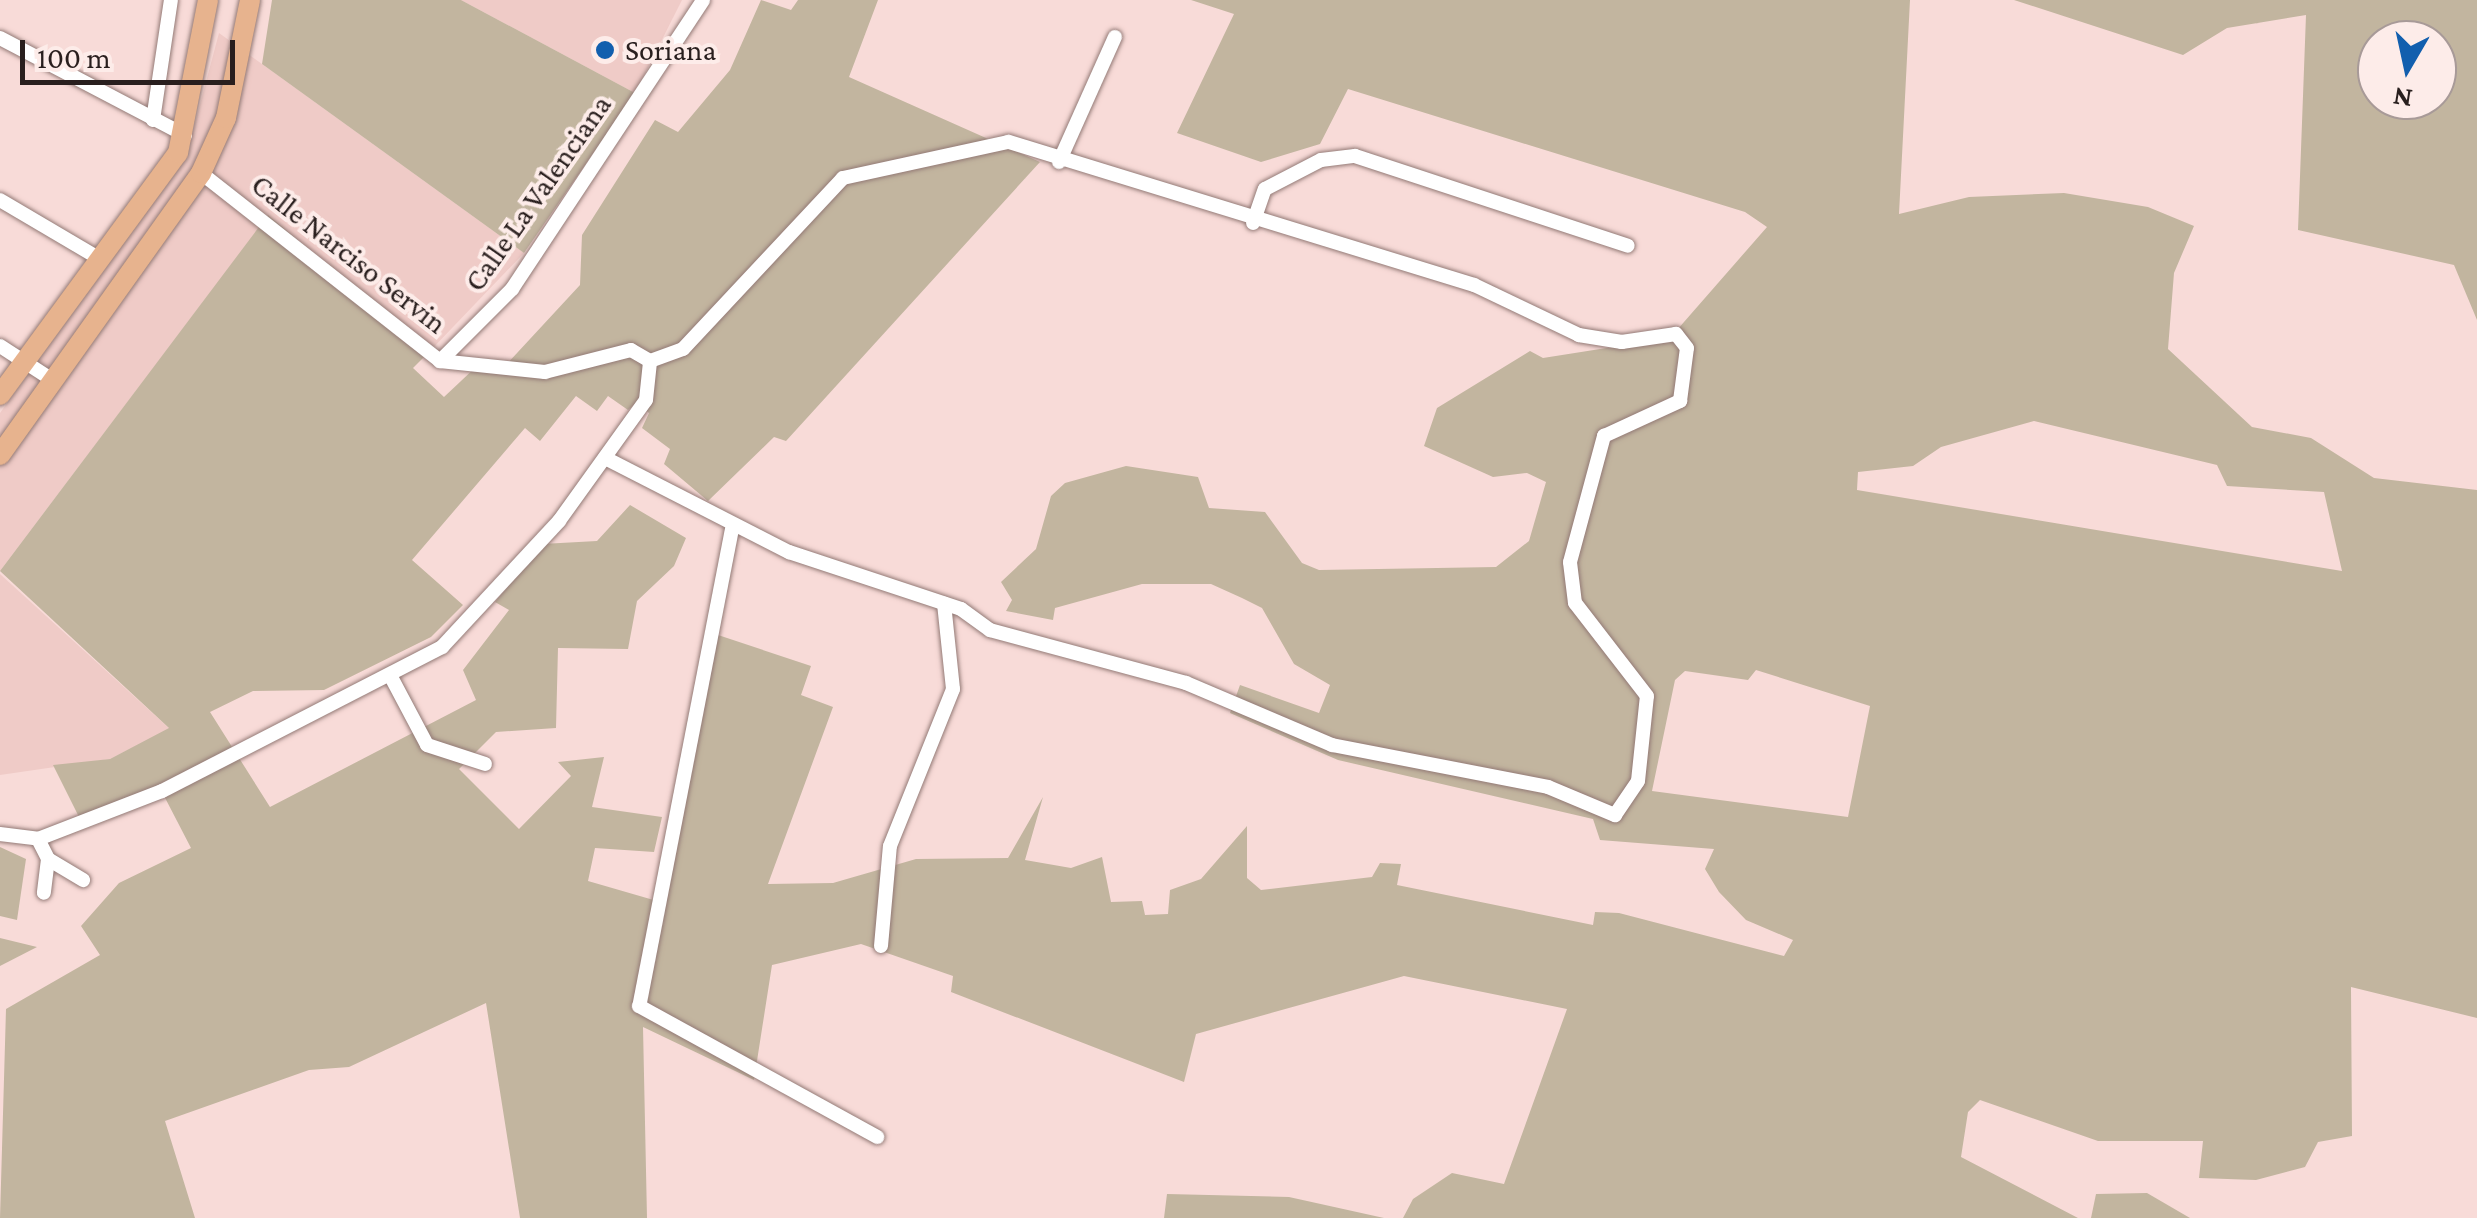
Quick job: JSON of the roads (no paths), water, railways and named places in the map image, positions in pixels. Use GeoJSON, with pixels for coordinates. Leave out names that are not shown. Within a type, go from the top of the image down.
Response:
{"type":"FeatureCollection","features":[{"type":"Feature","properties":{"kind":"main road"},"geometry":{"type":"LineString","coordinates":[[0,394],[13,353],[100,258],[185,135],[208,0]]}},
{"type":"Feature","properties":{"kind":"main road"},"geometry":{"type":"LineString","coordinates":[[0,455],[201,173],[226,118],[250,0]]}},
{"type":"Feature","properties":{"kind":"street"},"geometry":{"type":"LineString","coordinates":[[153,120],[172,0]]}},
{"type":"Feature","properties":{"kind":"street","name":"Calle La Valenciana"},"geometry":{"type":"LineString","coordinates":[[440,361],[512,289],[703,0]]}},
{"type":"Feature","properties":{"kind":"street"},"geometry":{"type":"LineString","coordinates":[[1060,162],[1116,37]]}},
{"type":"Feature","properties":{"kind":"street"},"geometry":{"type":"LineString","coordinates":[[0,38],[185,135]]}},
{"type":"Feature","properties":{"kind":"street"},"geometry":{"type":"LineString","coordinates":[[0,834],[38,839],[162,792],[390,675],[456,633],[605,458],[646,400],[650,361],[683,349],[843,178],[1008,142],[1253,224],[1474,285],[1579,335],[1683,338],[1680,401],[1604,436],[1592,456],[1570,562],[1575,603],[1648,696],[1630,798],[1615,814],[1548,787],[1332,745],[1186,683],[990,630],[944,603],[732,529],[671,486],[605,458]]}},
{"type":"Feature","properties":{"kind":"street"},"geometry":{"type":"LineString","coordinates":[[1253,224],[1265,189],[1320,160],[1354,156],[1628,246]]}},
{"type":"Feature","properties":{"kind":"street","name":"Calle Narciso Servin"},"geometry":{"type":"LineString","coordinates":[[201,173],[440,361],[500,373],[579,367],[631,350],[650,361]]}},
{"type":"Feature","properties":{"kind":"street"},"geometry":{"type":"LineString","coordinates":[[0,200],[100,258]]}},
{"type":"Feature","properties":{"kind":"street"},"geometry":{"type":"LineString","coordinates":[[13,353],[54,381]]}},
{"type":"Feature","properties":{"kind":"street"},"geometry":{"type":"LineString","coordinates":[[732,529],[639,1006],[877,1137]]}},
{"type":"Feature","properties":{"kind":"street"},"geometry":{"type":"LineString","coordinates":[[880,946],[890,846],[952,689],[944,603]]}},
{"type":"Feature","properties":{"kind":"street"},"geometry":{"type":"LineString","coordinates":[[390,675],[428,745],[486,764]]}},
{"type":"Feature","properties":{"kind":"street"},"geometry":{"type":"LineString","coordinates":[[38,839],[48,860],[44,894]]}},
{"type":"Feature","properties":{"kind":"street"},"geometry":{"type":"LineString","coordinates":[[48,860],[84,880]]}},
{"type":"Feature","properties":{"kind":"place","name":"Soriana"},"geometry":{"type":"Point","coordinates":[605,50]}}]}
